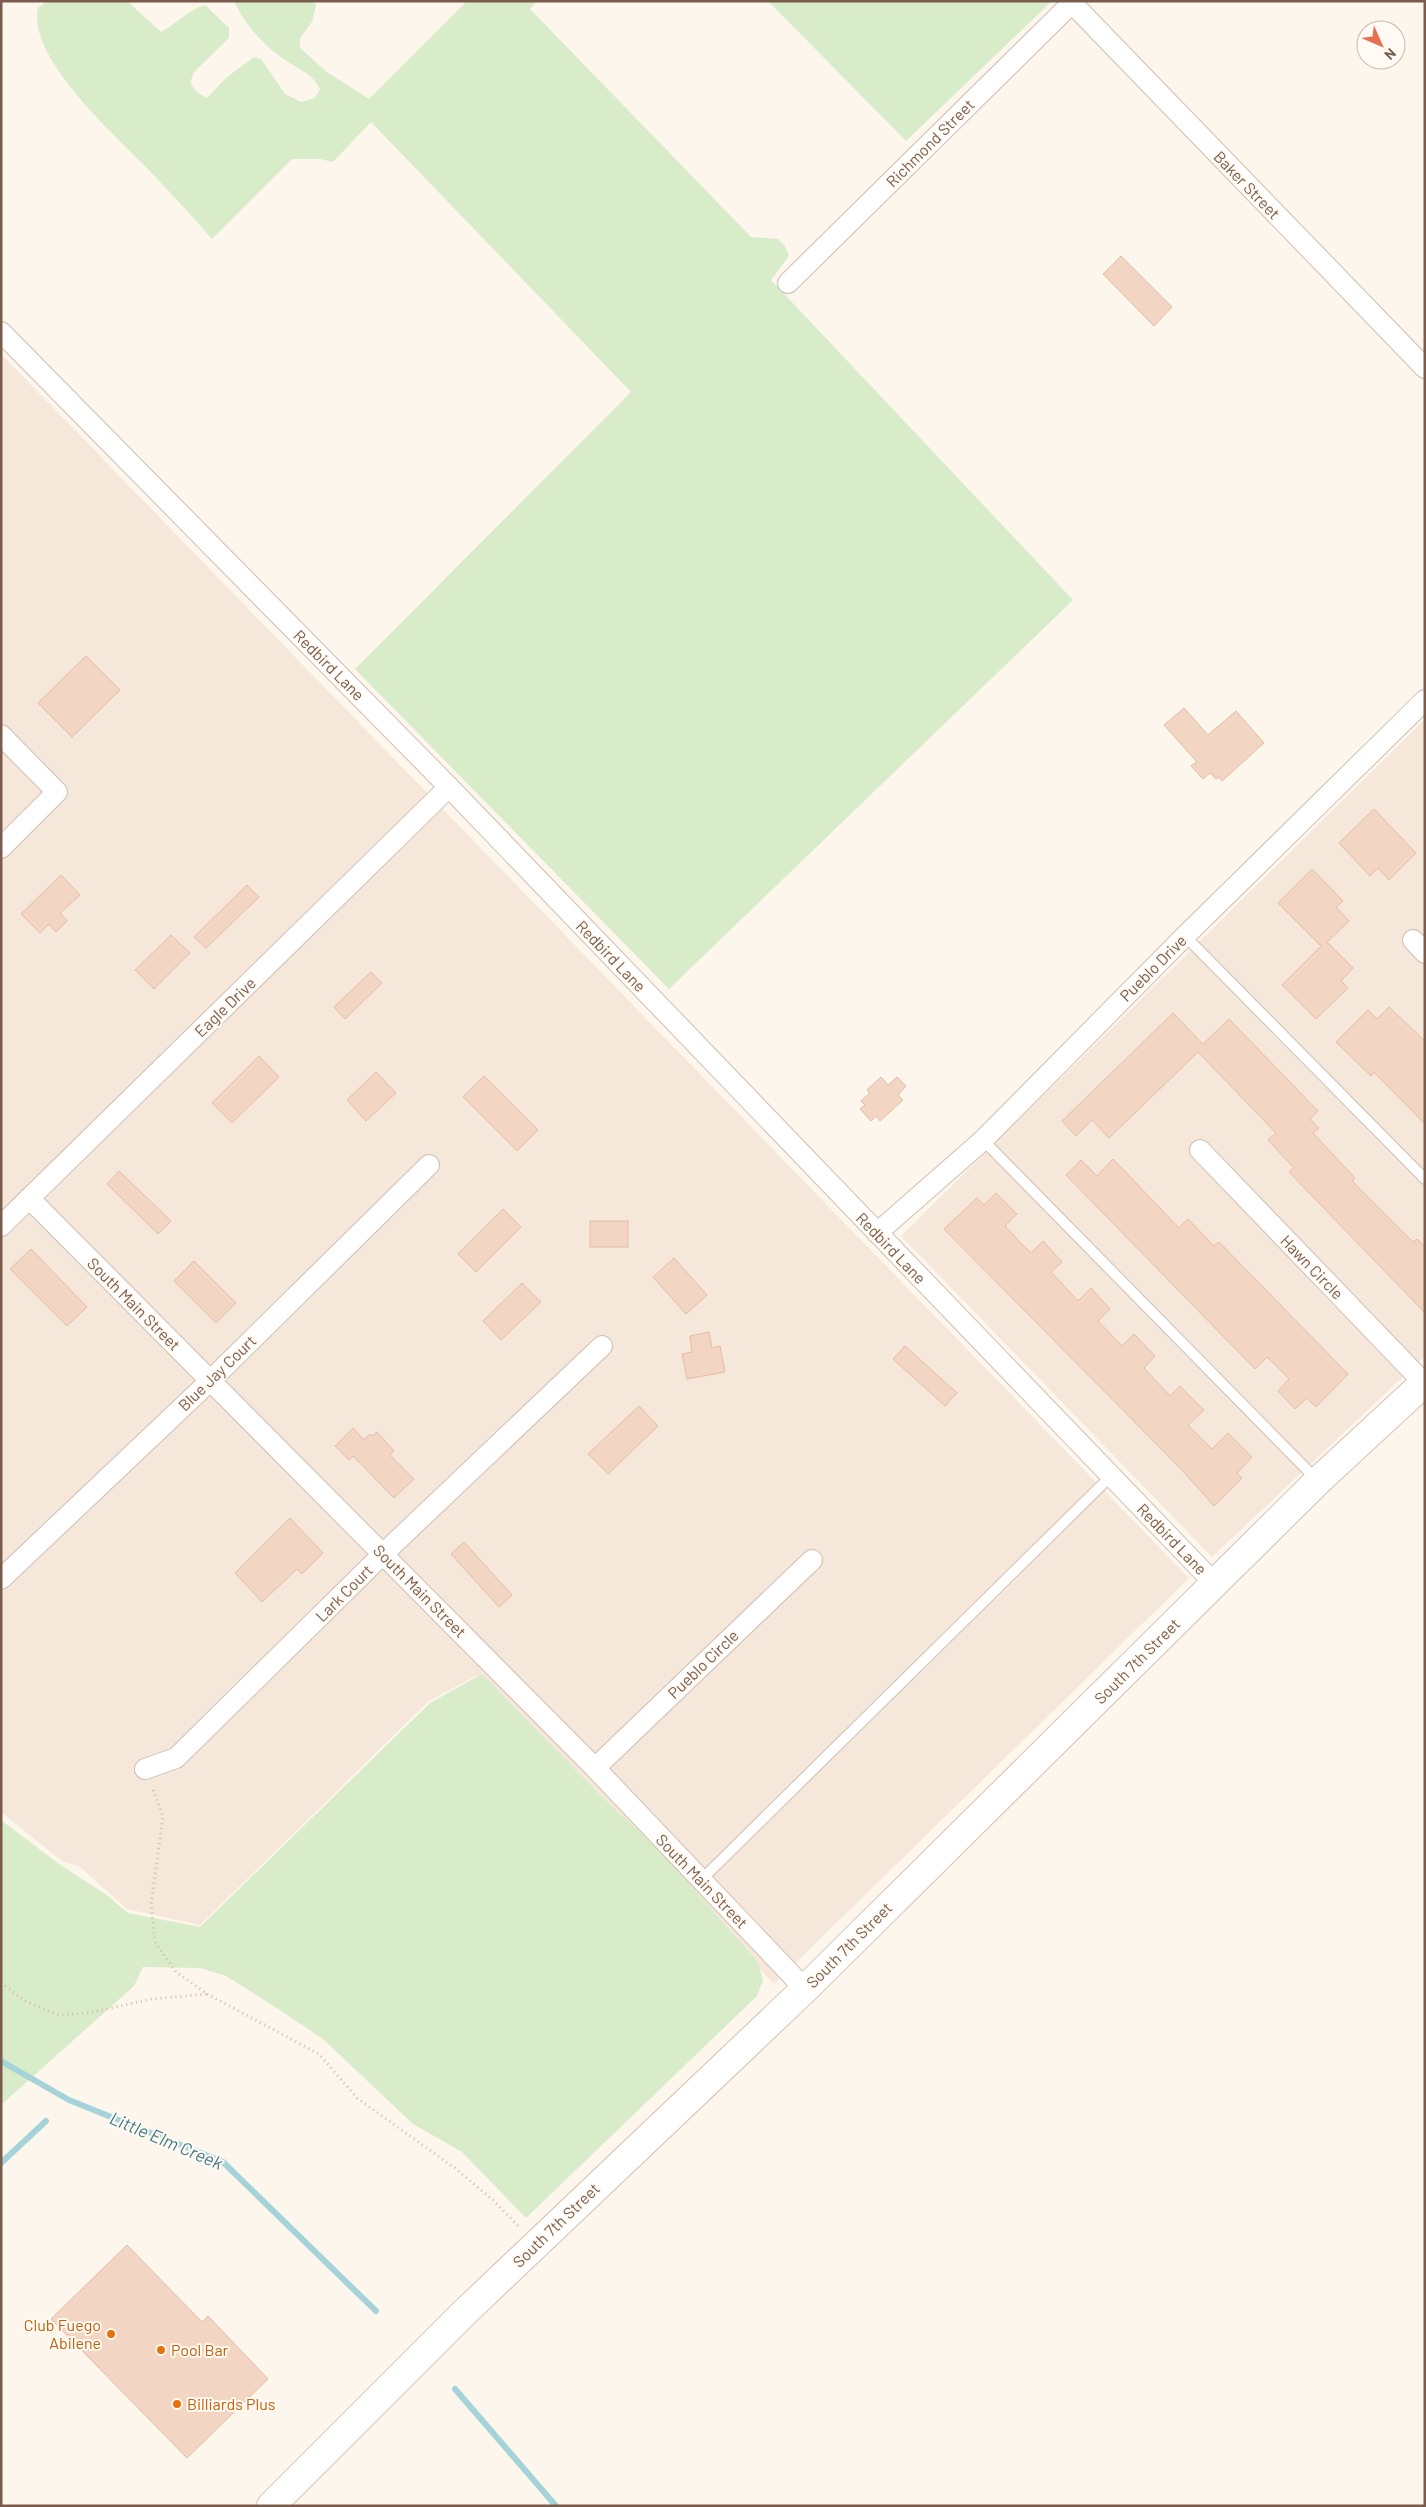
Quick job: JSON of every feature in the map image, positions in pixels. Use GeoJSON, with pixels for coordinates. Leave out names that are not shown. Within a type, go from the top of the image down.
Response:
{"type":"FeatureCollection","features":[{"type":"Feature","properties":{"kind":"main road","name":"South 7th Street"},"geometry":{"type":"LineString","coordinates":[[271,2506],[439,2338],[805,1989],[1318,1482],[1424,1383]]}},
{"type":"Feature","properties":{"kind":"street","name":"Richmond Street"},"geometry":{"type":"LineString","coordinates":[[788,283],[1071,2]]}},
{"type":"Feature","properties":{"kind":"street","name":"Baker Street"},"geometry":{"type":"LineString","coordinates":[[1071,2],[1425,368]]}},
{"type":"Feature","properties":{"kind":"street","name":"Redbird Lane"},"geometry":{"type":"LineString","coordinates":[[1,332],[449,787],[1215,1584]]}},
{"type":"Feature","properties":{"kind":"street","name":"Pueblo Drive"},"geometry":{"type":"LineString","coordinates":[[877,1234],[983,1140],[1185,936],[1425,700]]}},
{"type":"Feature","properties":{"kind":"street"},"geometry":{"type":"LineString","coordinates":[[1,735],[57,792],[1,848]]}},
{"type":"Feature","properties":{"kind":"street","name":"Eagle Drive"},"geometry":{"type":"LineString","coordinates":[[1,1226],[449,787]]}},
{"type":"Feature","properties":{"kind":"street","name":"Hawn Circle"},"geometry":{"type":"LineString","coordinates":[[1200,1150],[1424,1383]]}},
{"type":"Feature","properties":{"kind":"street","name":"Blue Jay Court"},"geometry":{"type":"LineString","coordinates":[[1,1579],[210,1381],[429,1165]]}},
{"type":"Feature","properties":{"kind":"street","name":"South Main Street"},"geometry":{"type":"LineString","coordinates":[[29,1198],[595,1768],[805,1989]]}},
{"type":"Feature","properties":{"kind":"street","name":"Lark Court"},"geometry":{"type":"LineString","coordinates":[[145,1769],[176,1758],[383,1554],[602,1346]]}},
{"type":"Feature","properties":{"kind":"street","name":"Pueblo Circle"},"geometry":{"type":"LineString","coordinates":[[595,1768],[812,1560]]}},
{"type":"Feature","properties":{"kind":"lane"},"geometry":{"type":"LineString","coordinates":[[1185,936],[1425,1179]]}},
{"type":"Feature","properties":{"kind":"lane"},"geometry":{"type":"LineString","coordinates":[[983,1140],[1318,1482]]}},
{"type":"Feature","properties":{"kind":"lane"},"geometry":{"type":"LineString","coordinates":[[701,1880],[1111,1476]]}},
{"type":"Feature","properties":{"kind":"path"},"geometry":{"type":"LineString","coordinates":[[145,1769],[163,1817],[151,1905],[155,1942],[176,1972],[207,1994],[319,2054],[358,2098],[456,2169],[493,2200],[536,2245]]}},
{"type":"Feature","properties":{"kind":"path"},"geometry":{"type":"LineString","coordinates":[[1,1983],[24,2001],[60,2015],[88,2013],[151,1999],[207,1994]]}},
{"type":"Feature","properties":{"kind":"shaded area"},"geometry":{"type":"Polygon","coordinates":[[[1,354],[1189,1578],[774,1984],[476,1676],[429,1701],[200,1925],[127,1909],[80,1867],[62,1861],[1,1812],[1,354]]]}},
{"type":"Feature","properties":{"kind":"shaded area"},"geometry":{"type":"Polygon","coordinates":[[[1425,719],[1425,1356],[1212,1557],[901,1236],[1425,719]]]}},
{"type":"Feature","properties":{"kind":"green space"},"geometry":{"type":"Polygon","coordinates":[[[47,1],[127,1],[161,32],[193,10],[205,5],[229,28],[229,38],[194,72],[190,83],[197,92],[207,98],[227,77],[254,57],[261,59],[285,94],[301,102],[315,98],[320,89],[317,83],[271,50],[253,31],[234,1],[313,1],[316,5],[312,22],[300,38],[300,48],[327,72],[369,99],[467,1],[537,1],[530,9],[751,237],[778,239],[785,246],[789,256],[771,280],[1073,600],[669,989],[355,669],[631,392],[371,122],[333,162],[320,159],[292,159],[212,239],[96,116],[59,72],[46,49],[38,28],[38,8],[47,1]]]}},
{"type":"Feature","properties":{"kind":"green space"},"geometry":{"type":"Polygon","coordinates":[[[768,1],[1052,1],[906,141],[768,1]]]}},
{"type":"Feature","properties":{"kind":"green space"},"geometry":{"type":"Polygon","coordinates":[[[482,1674],[601,1796],[664,1855],[758,1962],[763,1981],[757,1996],[526,2218],[462,2152],[413,2124],[323,2039],[226,1976],[200,1968],[143,1967],[134,1986],[1,2105],[1,1820],[59,1864],[108,1896],[128,1913],[200,1927],[430,1703],[482,1674]]]}},
{"type":"Feature","properties":{"kind":"building"},"geometry":{"type":"Polygon","coordinates":[[[1121,256],[1172,307],[1154,326],[1103,274],[1121,256]]]}},
{"type":"Feature","properties":{"kind":"building"},"geometry":{"type":"Polygon","coordinates":[[[86,656],[120,690],[72,737],[38,703],[86,656]]]}},
{"type":"Feature","properties":{"kind":"building"},"geometry":{"type":"Polygon","coordinates":[[[1184,708],[1208,735],[1236,711],[1264,743],[1222,781],[1219,777],[1216,779],[1210,773],[1203,779],[1191,766],[1197,762],[1164,725],[1184,708]]]}},
{"type":"Feature","properties":{"kind":"building"},"geometry":{"type":"Polygon","coordinates":[[[1374,809],[1416,853],[1389,880],[1378,868],[1370,876],[1339,843],[1374,809]]]}},
{"type":"Feature","properties":{"kind":"building"},"geometry":{"type":"Polygon","coordinates":[[[1312,869],[1343,901],[1336,907],[1349,921],[1327,942],[1353,968],[1341,981],[1348,988],[1316,1019],[1282,985],[1321,946],[1278,903],[1312,869]]]}},
{"type":"Feature","properties":{"kind":"building"},"geometry":{"type":"Polygon","coordinates":[[[61,875],[80,895],[60,913],[67,921],[56,932],[49,924],[40,933],[21,914],[61,875]]]}},
{"type":"Feature","properties":{"kind":"building"},"geometry":{"type":"Polygon","coordinates":[[[247,885],[259,897],[206,948],[194,937],[247,885]]]}},
{"type":"Feature","properties":{"kind":"building"},"geometry":{"type":"Polygon","coordinates":[[[171,935],[190,953],[154,989],[135,970],[171,935]]]}},
{"type":"Feature","properties":{"kind":"building"},"geometry":{"type":"Polygon","coordinates":[[[371,972],[382,983],[345,1019],[334,1007],[371,972]]]}},
{"type":"Feature","properties":{"kind":"building"},"geometry":{"type":"Polygon","coordinates":[[[1389,1007],[1425,1041],[1425,1124],[1374,1072],[1371,1076],[1336,1042],[1368,1010],[1377,1019],[1389,1007]]]}},
{"type":"Feature","properties":{"kind":"building"},"geometry":{"type":"Polygon","coordinates":[[[1173,1013],[1203,1044],[1229,1019],[1318,1111],[1310,1119],[1319,1128],[1313,1133],[1355,1178],[1352,1181],[1413,1242],[1417,1239],[1425,1247],[1425,1313],[1289,1172],[1294,1168],[1268,1140],[1276,1133],[1198,1052],[1109,1138],[1092,1120],[1076,1136],[1062,1121],[1173,1013]]]}},
{"type":"Feature","properties":{"kind":"building"},"geometry":{"type":"Polygon","coordinates":[[[259,1056],[279,1077],[232,1123],[212,1103],[259,1056]]]}},
{"type":"Feature","properties":{"kind":"building"},"geometry":{"type":"Polygon","coordinates":[[[376,1072],[396,1093],[366,1121],[347,1100],[376,1072]]]}},
{"type":"Feature","properties":{"kind":"building"},"geometry":{"type":"Polygon","coordinates":[[[484,1076],[538,1130],[517,1151],[463,1097],[484,1076]]]}},
{"type":"Feature","properties":{"kind":"building"},"geometry":{"type":"Polygon","coordinates":[[[881,1077],[888,1085],[897,1077],[906,1086],[898,1095],[903,1100],[880,1121],[876,1116],[871,1121],[860,1109],[865,1105],[861,1101],[870,1093],[867,1090],[881,1077]]]}},
{"type":"Feature","properties":{"kind":"building"},"geometry":{"type":"Polygon","coordinates":[[[1113,1159],[1179,1228],[1188,1219],[1214,1246],[1219,1242],[1348,1374],[1316,1407],[1307,1398],[1295,1409],[1278,1391],[1289,1379],[1267,1357],[1255,1369],[1066,1175],[1081,1160],[1097,1176],[1113,1159]]]}},
{"type":"Feature","properties":{"kind":"building"},"geometry":{"type":"Polygon","coordinates":[[[119,1171],[171,1221],[158,1234],[107,1184],[119,1171]]]}},
{"type":"Feature","properties":{"kind":"building"},"geometry":{"type":"Polygon","coordinates":[[[996,1193],[1017,1214],[1005,1226],[1017,1239],[1031,1253],[1043,1241],[1062,1262],[1051,1272],[1078,1301],[1091,1288],[1110,1309],[1098,1321],[1122,1346],[1134,1334],[1155,1356],[1144,1368],[1170,1396],[1180,1386],[1204,1410],[1188,1425],[1212,1449],[1228,1433],[1252,1457],[1237,1473],[1242,1478],[1214,1506],[1181,1469],[944,1229],[977,1198],[984,1205],[996,1193]]]}},
{"type":"Feature","properties":{"kind":"building"},"geometry":{"type":"Polygon","coordinates":[[[503,1209],[521,1227],[476,1272],[458,1254],[503,1209]]]}},
{"type":"Feature","properties":{"kind":"building"},"geometry":{"type":"Polygon","coordinates":[[[590,1221],[628,1221],[628,1247],[590,1247],[590,1221]]]}},
{"type":"Feature","properties":{"kind":"building"},"geometry":{"type":"Polygon","coordinates":[[[31,1249],[87,1307],[67,1326],[10,1269],[31,1249]]]}},
{"type":"Feature","properties":{"kind":"building"},"geometry":{"type":"Polygon","coordinates":[[[674,1258],[707,1295],[686,1314],[653,1277],[674,1258]]]}},
{"type":"Feature","properties":{"kind":"building"},"geometry":{"type":"Polygon","coordinates":[[[194,1261],[236,1303],[216,1323],[174,1281],[194,1261]]]}},
{"type":"Feature","properties":{"kind":"building"},"geometry":{"type":"Polygon","coordinates":[[[522,1283],[541,1302],[501,1340],[483,1321],[522,1283]]]}},
{"type":"Feature","properties":{"kind":"building"},"geometry":{"type":"Polygon","coordinates":[[[709,1332],[712,1348],[720,1346],[725,1372],[687,1379],[682,1354],[692,1352],[690,1336],[709,1332]]]}},
{"type":"Feature","properties":{"kind":"building"},"geometry":{"type":"Polygon","coordinates":[[[905,1346],[957,1393],[945,1406],[893,1359],[905,1346]]]}},
{"type":"Feature","properties":{"kind":"building"},"geometry":{"type":"Polygon","coordinates":[[[639,1406],[658,1426],[608,1474],[588,1454],[639,1406]]]}},
{"type":"Feature","properties":{"kind":"building"},"geometry":{"type":"Polygon","coordinates":[[[353,1428],[364,1440],[370,1434],[372,1436],[377,1432],[394,1451],[390,1455],[414,1479],[394,1498],[353,1456],[349,1460],[335,1446],[353,1428]]]}},
{"type":"Feature","properties":{"kind":"building"},"geometry":{"type":"Polygon","coordinates":[[[290,1518],[323,1553],[302,1574],[297,1569],[262,1602],[235,1573],[290,1518]]]}},
{"type":"Feature","properties":{"kind":"building"},"geometry":{"type":"Polygon","coordinates":[[[464,1542],[512,1595],[499,1607],[451,1554],[464,1542]]]}},
{"type":"Feature","properties":{"kind":"building","name":"Pool Bar"},"geometry":{"type":"Polygon","coordinates":[[[127,2245],[202,2322],[208,2316],[268,2379],[187,2458],[51,2319],[127,2245]]]}},
{"type":"Feature","properties":{"kind":"waterway","name":"Little Elm Creek"},"geometry":{"type":"LineString","coordinates":[[1,2061],[69,2100],[223,2162],[376,2311]]}},
{"type":"Feature","properties":{"kind":"waterway"},"geometry":{"type":"LineString","coordinates":[[1,2163],[46,2121]]}},
{"type":"Feature","properties":{"kind":"waterway","name":"Little Elm Creek"},"geometry":{"type":"LineString","coordinates":[[455,2389],[556,2506]]}},
{"type":"Feature","properties":{"kind":"place","name":"Club Fuego Abilene"},"geometry":{"type":"Point","coordinates":[111,2334]}},
{"type":"Feature","properties":{"kind":"place","name":"Pool Bar"},"geometry":{"type":"Point","coordinates":[161,2350]}},
{"type":"Feature","properties":{"kind":"place","name":"Billiards Plus"},"geometry":{"type":"Point","coordinates":[177,2404]}}]}
